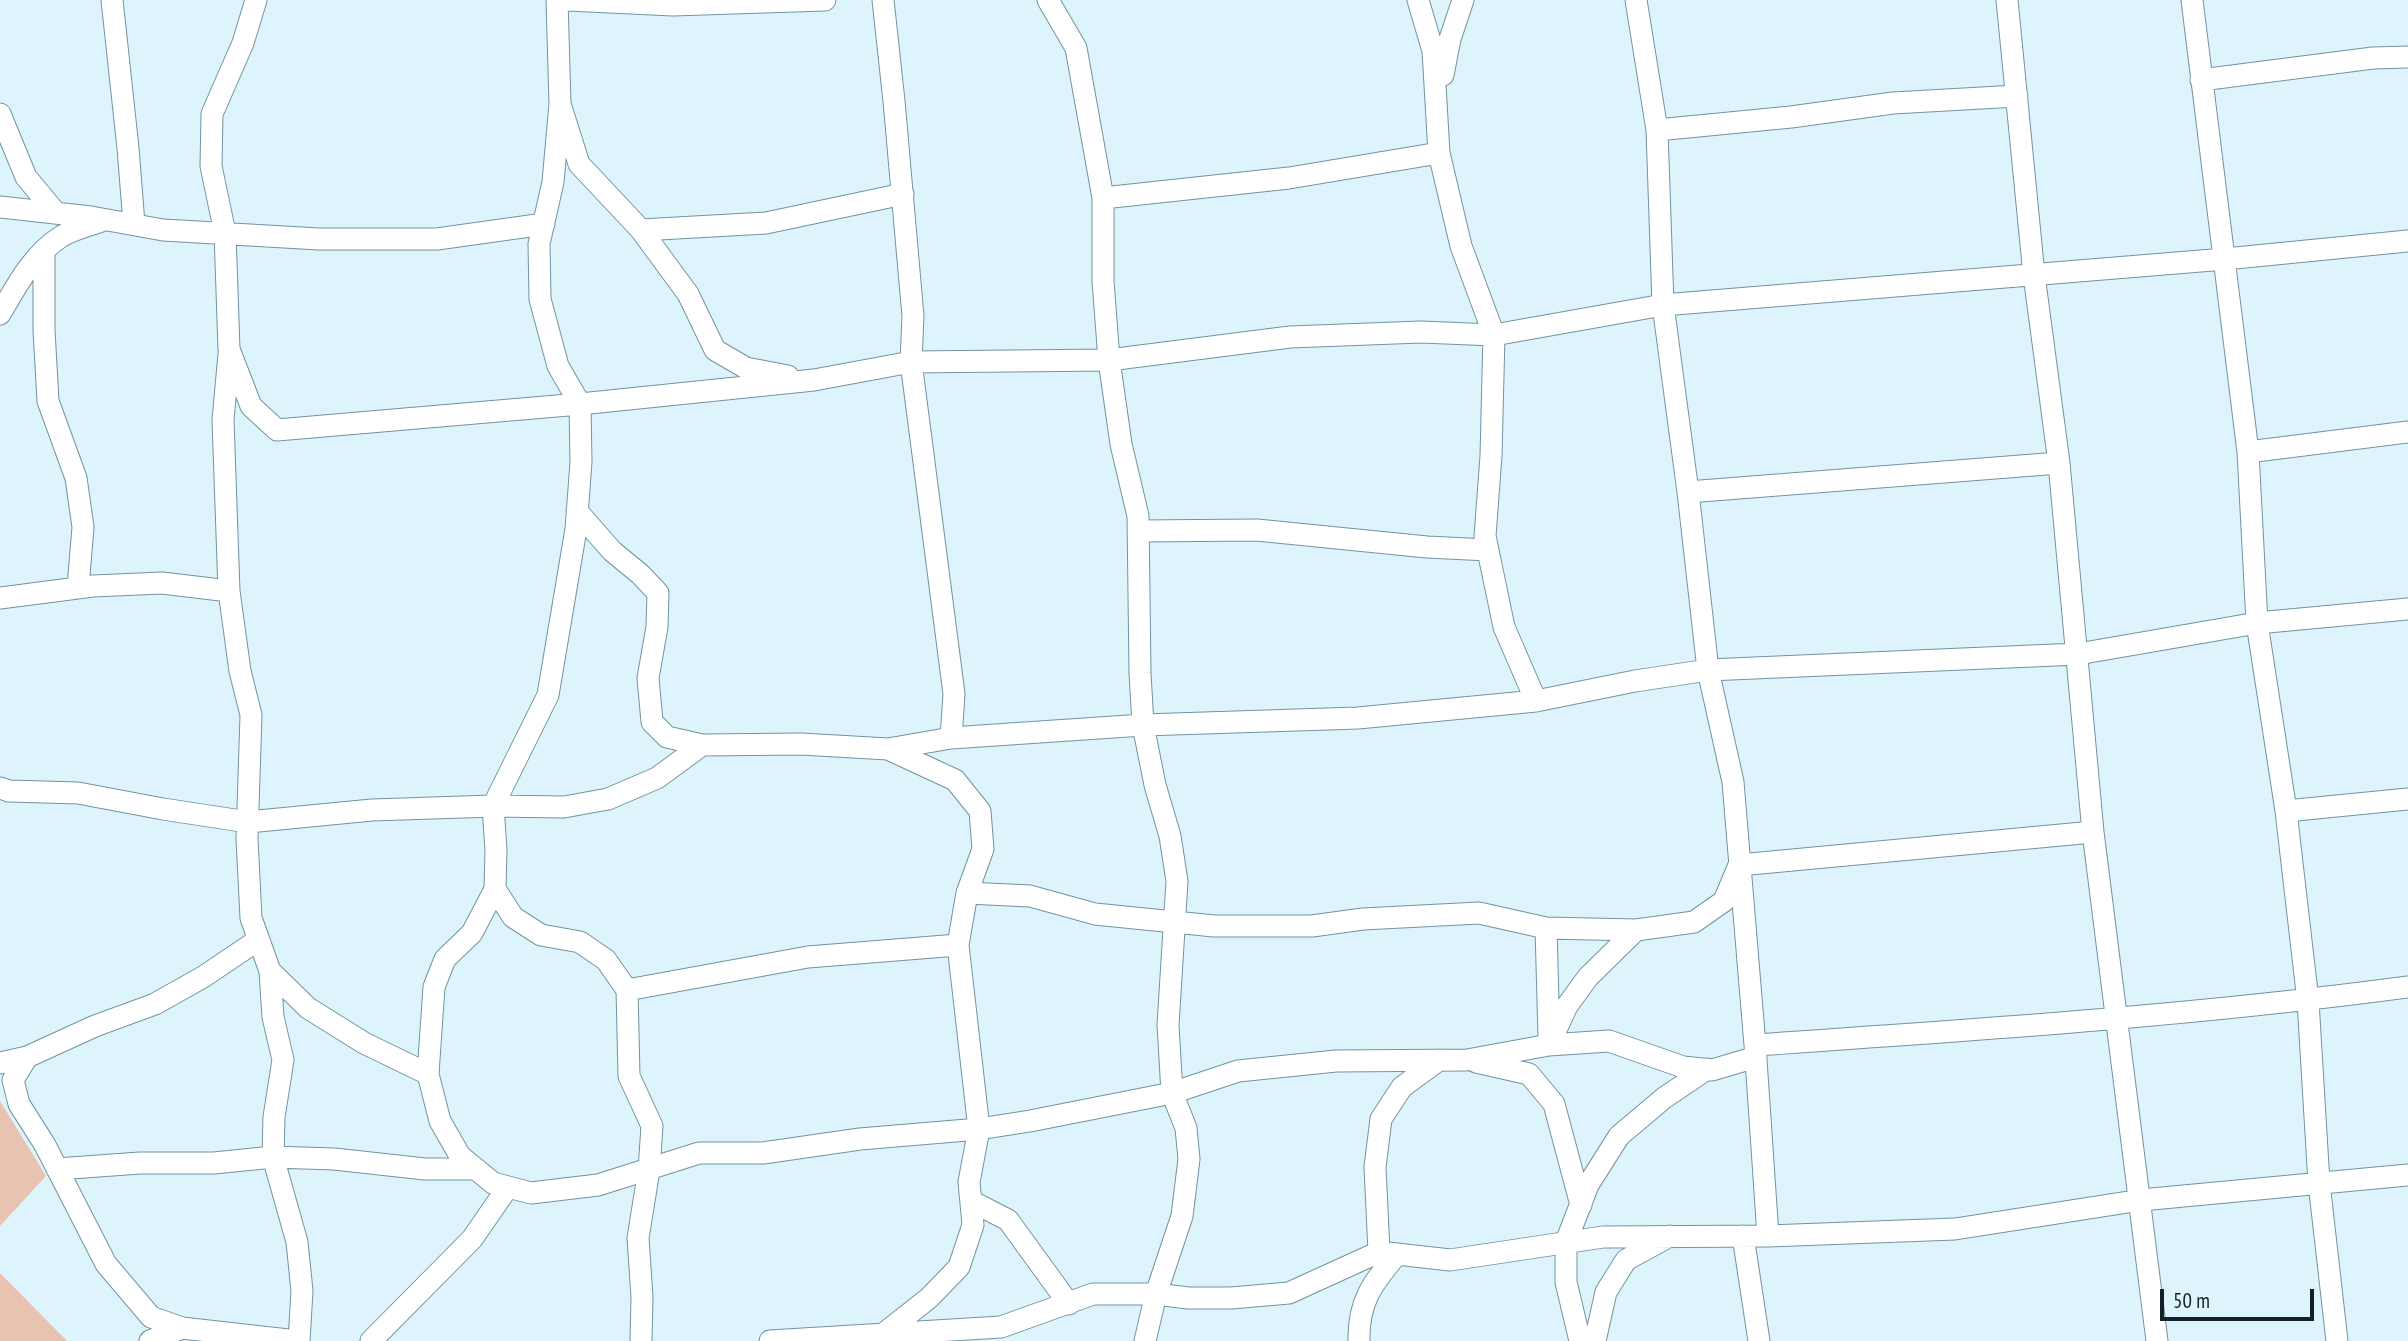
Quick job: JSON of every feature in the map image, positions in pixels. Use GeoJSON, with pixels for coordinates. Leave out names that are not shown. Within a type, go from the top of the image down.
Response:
{"type":"FeatureCollection","features":[{"type":"Feature","properties":{"kind":"street"},"geometry":{"type":"LineString","coordinates":[[112,0],[134,225]]}},
{"type":"Feature","properties":{"kind":"street"},"geometry":{"type":"LineString","coordinates":[[27,1057],[13,1080],[19,1104],[45,1145],[106,1264],[151,1317],[183,1328],[298,1341],[302,1291],[297,1242],[273,1157],[274,1117],[283,1060],[273,1017],[270,971],[251,918],[248,822],[251,715],[240,671],[229,591],[223,420],[229,349],[225,233],[211,166],[212,114],[243,43],[256,0]]}},
{"type":"Feature","properties":{"kind":"street"},"geometry":{"type":"LineString","coordinates":[[557,0],[560,104],[553,182],[538,244],[540,299],[558,366],[580,404],[581,462],[577,511],[548,695],[493,806],[495,889],[472,933],[446,959],[434,987],[428,1074],[440,1121],[460,1156],[493,1183],[531,1193],[598,1185],[699,1153],[763,1153],[860,1139],[979,1129],[1172,1093],[1238,1071],[1336,1061],[1467,1060],[1549,1045],[1609,1041],[1683,1067],[1712,1070],[1755,1051],[2116,1020],[2308,1001],[2408,987]]}},
{"type":"Feature","properties":{"kind":"street"},"geometry":{"type":"LineString","coordinates":[[566,0],[673,5],[825,0]]}},
{"type":"Feature","properties":{"kind":"street"},"geometry":{"type":"LineString","coordinates":[[883,0],[913,316],[911,362],[954,694],[951,738]]}},
{"type":"Feature","properties":{"kind":"street"},"geometry":{"type":"LineString","coordinates":[[1048,0],[1076,48],[1103,198],[1102,281],[1109,360],[1121,444],[1138,516],[1143,725],[1155,785],[1170,836],[1177,881],[1168,1025],[1172,1093],[1186,1128],[1189,1159],[1182,1216],[1156,1294],[1144,1341]]}},
{"type":"Feature","properties":{"kind":"street"},"geometry":{"type":"LineString","coordinates":[[1418,0],[1433,51],[1440,153],[1461,246],[1494,335],[1485,536],[1504,626],[1536,701]]}},
{"type":"Feature","properties":{"kind":"street"},"geometry":{"type":"LineString","coordinates":[[1437,104],[1450,39],[1463,0]]}},
{"type":"Feature","properties":{"kind":"street"},"geometry":{"type":"LineString","coordinates":[[1636,0],[1657,130],[1663,304],[1708,670],[1733,782],[1768,1236]]}},
{"type":"Feature","properties":{"kind":"street"},"geometry":{"type":"LineString","coordinates":[[2007,0],[2034,275],[2059,463],[2093,832],[2157,1341]]}},
{"type":"Feature","properties":{"kind":"street"},"geometry":{"type":"LineString","coordinates":[[2193,0],[2248,452],[2256,623],[2286,811],[2308,1001],[2319,1183],[2337,1341]]}},
{"type":"Feature","properties":{"kind":"street"},"geometry":{"type":"LineString","coordinates":[[2201,80],[2373,58],[2408,57]]}},
{"type":"Feature","properties":{"kind":"street"},"geometry":{"type":"LineString","coordinates":[[1657,130],[1791,117],[1893,103],[2017,96]]}},
{"type":"Feature","properties":{"kind":"street"},"geometry":{"type":"LineString","coordinates":[[560,104],[579,164],[641,230],[688,294],[715,350],[746,368],[814,380]]}},
{"type":"Feature","properties":{"kind":"street"},"geometry":{"type":"LineString","coordinates":[[0,114],[26,177],[56,212]]}},
{"type":"Feature","properties":{"kind":"street"},"geometry":{"type":"LineString","coordinates":[[1103,198],[1289,178],[1440,153]]}},
{"type":"Feature","properties":{"kind":"street"},"geometry":{"type":"LineString","coordinates":[[641,230],[766,223],[902,194]]}},
{"type":"Feature","properties":{"kind":"street"},"geometry":{"type":"LineString","coordinates":[[0,208],[56,212],[163,230],[319,239],[438,239],[544,224]]}},
{"type":"Feature","properties":{"kind":"street"},"geometry":{"type":"LineString","coordinates":[[0,314],[30,265],[44,252],[63,236],[106,219]]}},
{"type":"Feature","properties":{"kind":"street"},"geometry":{"type":"LineString","coordinates":[[229,349],[251,406],[277,430],[580,404],[814,380],[911,362],[1109,360],[1290,337],[1421,332],[1494,335],[1663,304],[2225,259],[2408,241]]}},
{"type":"Feature","properties":{"kind":"street"},"geometry":{"type":"LineString","coordinates":[[44,252],[48,401],[76,478],[83,527],[78,587]]}},
{"type":"Feature","properties":{"kind":"street"},"geometry":{"type":"LineString","coordinates":[[2248,452],[2408,432]]}},
{"type":"Feature","properties":{"kind":"street"},"geometry":{"type":"LineString","coordinates":[[1688,492],[2059,463]]}},
{"type":"Feature","properties":{"kind":"street"},"geometry":{"type":"LineString","coordinates":[[577,511],[612,551],[658,593],[657,627],[648,678],[652,722],[667,737],[702,745],[801,744],[888,749],[951,738],[1143,725],[1358,718],[1536,701],[1635,681],[1708,670],[2078,654],[2256,623],[2408,609]]}},
{"type":"Feature","properties":{"kind":"street"},"geometry":{"type":"LineString","coordinates":[[1139,531],[1257,530],[1427,547],[1488,550]]}},
{"type":"Feature","properties":{"kind":"street"},"geometry":{"type":"LineString","coordinates":[[0,598],[78,587],[162,583],[229,591]]}},
{"type":"Feature","properties":{"kind":"street"},"geometry":{"type":"LineString","coordinates":[[0,788],[9,791],[78,793],[163,810],[248,822],[372,810],[493,806],[564,807],[608,799],[657,778],[702,745]]}},
{"type":"Feature","properties":{"kind":"street"},"geometry":{"type":"LineString","coordinates":[[882,1335],[929,1298],[959,1267],[973,1225],[969,1182],[979,1129],[958,945],[967,893],[983,849],[980,811],[955,780],[888,749]]}},
{"type":"Feature","properties":{"kind":"street"},"geometry":{"type":"LineString","coordinates":[[2286,811],[2408,799]]}},
{"type":"Feature","properties":{"kind":"street"},"geometry":{"type":"LineString","coordinates":[[1739,865],[2093,832]]}},
{"type":"Feature","properties":{"kind":"street"},"geometry":{"type":"LineString","coordinates":[[967,893],[1030,897],[1095,914],[1214,926],[1312,926],[1363,919],[1479,913],[1546,928],[1636,930],[1694,922],[1724,901],[1739,865]]}},
{"type":"Feature","properties":{"kind":"street"},"geometry":{"type":"LineString","coordinates":[[495,889],[513,917],[541,935],[580,942],[606,960],[627,990],[629,1076],[652,1126],[649,1170],[638,1238],[642,1297],[641,1341]]}},
{"type":"Feature","properties":{"kind":"street"},"geometry":{"type":"LineString","coordinates":[[1546,928],[1549,1045]]}},
{"type":"Feature","properties":{"kind":"street"},"geometry":{"type":"LineString","coordinates":[[1549,1045],[1567,1006],[1588,977],[1636,930]]}},
{"type":"Feature","properties":{"kind":"street"},"geometry":{"type":"LineString","coordinates":[[0,1063],[27,1057],[95,1026],[155,1004],[258,940]]}},
{"type":"Feature","properties":{"kind":"street"},"geometry":{"type":"LineString","coordinates":[[627,990],[808,957],[958,945]]}},
{"type":"Feature","properties":{"kind":"street"},"geometry":{"type":"LineString","coordinates":[[270,971],[309,1008],[364,1043],[428,1074]]}},
{"type":"Feature","properties":{"kind":"street"},"geometry":{"type":"LineString","coordinates":[[1359,1341],[1358,1324],[1370,1288],[1388,1253],[1375,1167],[1381,1119],[1402,1087],[1439,1060]]}},
{"type":"Feature","properties":{"kind":"street"},"geometry":{"type":"LineString","coordinates":[[1467,1060],[1529,1074],[1554,1104],[1581,1205]]}},
{"type":"Feature","properties":{"kind":"street"},"geometry":{"type":"LineString","coordinates":[[1580,1341],[1566,1282],[1566,1242],[1588,1185],[1619,1136],[1664,1098],[1707,1069]]}},
{"type":"Feature","properties":{"kind":"street"},"geometry":{"type":"LineString","coordinates":[[57,1169],[127,1163],[215,1163],[273,1157],[334,1159],[425,1169],[476,1169]]}},
{"type":"Feature","properties":{"kind":"street"},"geometry":{"type":"LineString","coordinates":[[771,1341],[882,1335],[1006,1334],[1093,1294],[1231,1298],[1289,1293],[1388,1253],[1450,1260],[1603,1237],[1768,1236],[1955,1229],[2141,1200],[2408,1175]]}},
{"type":"Feature","properties":{"kind":"street"},"geometry":{"type":"LineString","coordinates":[[371,1341],[472,1239],[508,1187]]}},
{"type":"Feature","properties":{"kind":"street"},"geometry":{"type":"LineString","coordinates":[[971,1201],[1008,1220],[1069,1304]]}},
{"type":"Feature","properties":{"kind":"street"},"geometry":{"type":"LineString","coordinates":[[1595,1341],[1606,1292],[1626,1260],[1672,1235]]}},
{"type":"Feature","properties":{"kind":"street"},"geometry":{"type":"LineString","coordinates":[[1743,1236],[1759,1341]]}},
{"type":"Feature","properties":{"kind":"street"},"geometry":{"type":"LineString","coordinates":[[150,1341],[183,1328]]}},
{"type":"Feature","properties":{"kind":"shaded area"},"geometry":{"type":"Polygon","coordinates":[[[0,1101],[46,1176],[0,1226],[0,1101]]]}},
{"type":"Feature","properties":{"kind":"shaded area"},"geometry":{"type":"Polygon","coordinates":[[[0,1273],[67,1341],[0,1341],[0,1273]]]}}]}
